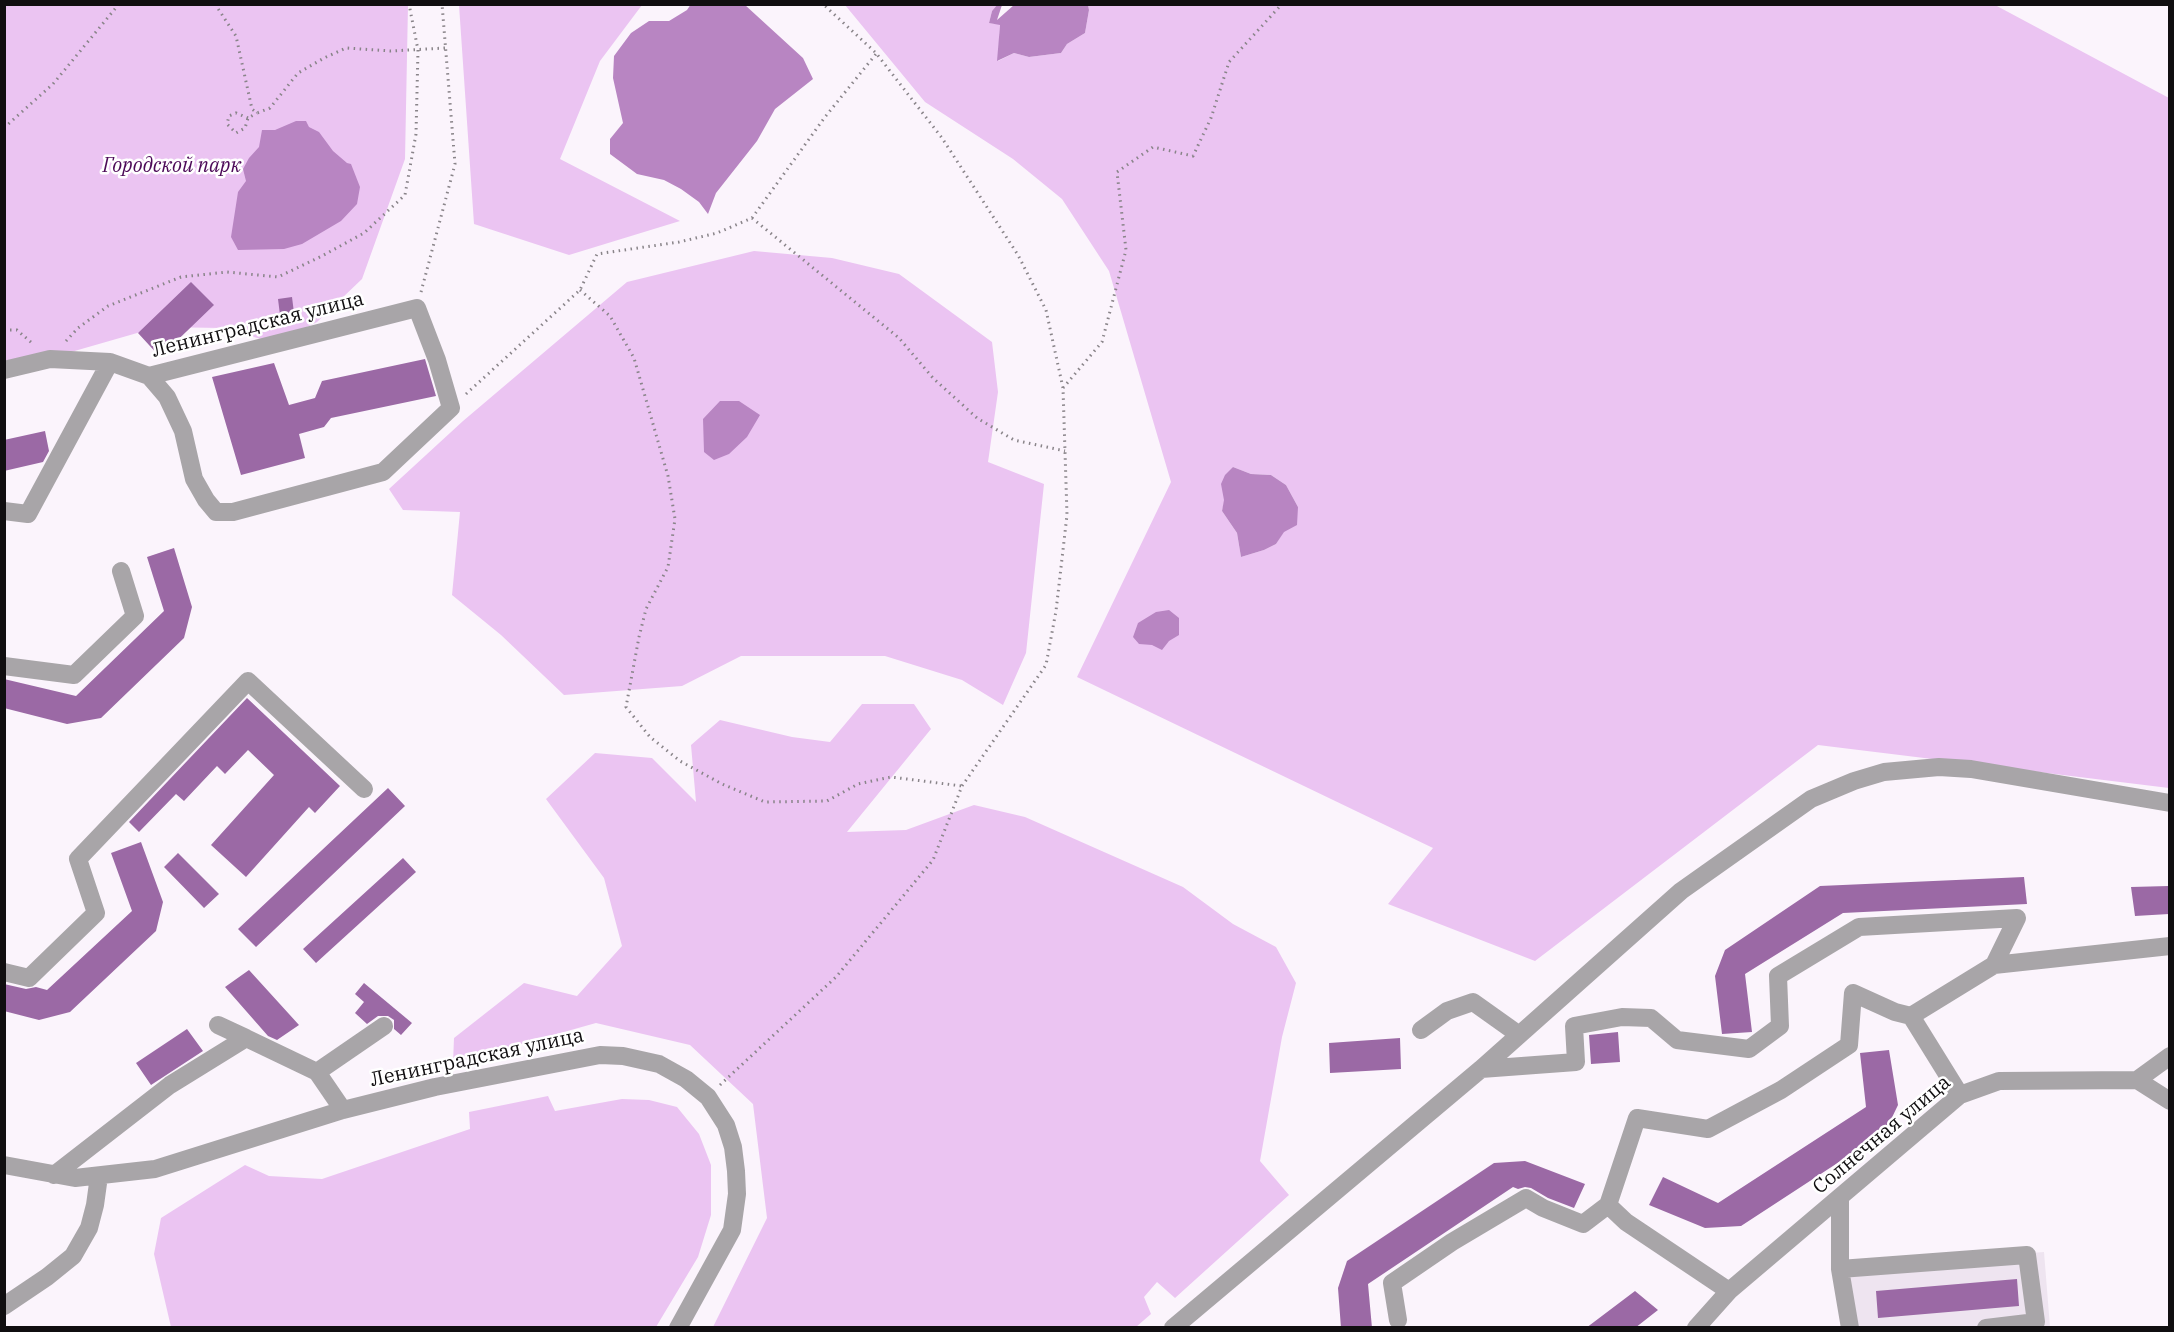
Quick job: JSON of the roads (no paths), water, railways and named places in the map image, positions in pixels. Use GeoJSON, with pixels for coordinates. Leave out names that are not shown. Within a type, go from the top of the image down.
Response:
{"type":"FeatureCollection","features":[{"type":"Feature","properties":{"kind":"street","name":"Ленинградская улица"},"geometry":{"type":"LineString","coordinates":[[4,370],[50,359],[110,362],[149,376],[167,397],[183,431],[194,479],[216,512],[233,512],[383,472],[451,408],[437,360],[417,308],[149,376]]}},
{"type":"Feature","properties":{"kind":"street"},"geometry":{"type":"LineString","coordinates":[[4,511],[28,514],[110,362]]}},
{"type":"Feature","properties":{"kind":"street"},"geometry":{"type":"LineString","coordinates":[[4,666],[74,675],[135,616],[121,571]]}},
{"type":"Feature","properties":{"kind":"street"},"geometry":{"type":"LineString","coordinates":[[4,972],[28,978],[96,913],[78,859],[248,681],[364,789]]}},
{"type":"Feature","properties":{"kind":"street"},"geometry":{"type":"LineString","coordinates":[[1173,1328],[1481,1069],[1681,891],[1811,799],[1854,781],[1912,768],[1939,767],[1971,769],[2169,803]]}},
{"type":"Feature","properties":{"kind":"street"},"geometry":{"type":"LineString","coordinates":[[1481,1069],[1576,1062],[1574,1026],[1622,1017],[1651,1018],[1677,1040],[1749,1049],[1780,1026],[1778,976],[1858,927],[2017,918],[1994,965]]}},
{"type":"Feature","properties":{"kind":"street"},"geometry":{"type":"LineString","coordinates":[[1398,1320],[1392,1282],[1452,1242],[1526,1198],[1543,1208],[1582,1224],[1608,1205],[1637,1118],[1708,1129],[1781,1090],[1849,1045],[1853,993],[1894,1012],[1911,1016],[1994,965],[2169,946]]}},
{"type":"Feature","properties":{"kind":"street"},"geometry":{"type":"LineString","coordinates":[[1421,1030],[1447,1011],[1473,1002],[1518,1034]]}},
{"type":"Feature","properties":{"kind":"street"},"geometry":{"type":"LineString","coordinates":[[1911,1016],[1960,1095]]}},
{"type":"Feature","properties":{"kind":"street"},"geometry":{"type":"LineString","coordinates":[[218,1025],[317,1072],[344,1110]]}},
{"type":"Feature","properties":{"kind":"street"},"geometry":{"type":"LineString","coordinates":[[317,1072],[384,1026]]}},
{"type":"Feature","properties":{"kind":"street"},"geometry":{"type":"LineString","coordinates":[[54,1175],[170,1085],[246,1038]]}},
{"type":"Feature","properties":{"kind":"street","name":"Ленинградская улица"},"geometry":{"type":"LineString","coordinates":[[4,1165],[75,1178],[155,1169],[344,1110],[435,1087],[600,1055],[623,1056],[659,1064],[686,1079],[708,1096],[726,1125],[733,1147],[737,1194],[732,1230],[678,1328]]}},
{"type":"Feature","properties":{"kind":"street"},"geometry":{"type":"LineString","coordinates":[[2169,1056],[2137,1080],[2169,1101]]}},
{"type":"Feature","properties":{"kind":"street","name":"Солнечная улица"},"geometry":{"type":"LineString","coordinates":[[1696,1328],[1729,1291],[1960,1095],[1999,1081],[2137,1080]]}},
{"type":"Feature","properties":{"kind":"street"},"geometry":{"type":"LineString","coordinates":[[4,1306],[73,1256],[89,1228],[99,1176]]}},
{"type":"Feature","properties":{"kind":"street"},"geometry":{"type":"LineString","coordinates":[[1840,1199],[1840,1269],[1850,1328]]}},
{"type":"Feature","properties":{"kind":"street"},"geometry":{"type":"LineString","coordinates":[[1608,1205],[1626,1222],[1729,1291]]}},
{"type":"Feature","properties":{"kind":"street"},"geometry":{"type":"LineString","coordinates":[[1840,1269],[2027,1255],[2036,1322],[1986,1328]]}},
{"type":"Feature","properties":{"kind":"park label","name":"Городской парк"},"geometry":{"type":"Point","coordinates":[172,166]}}]}
